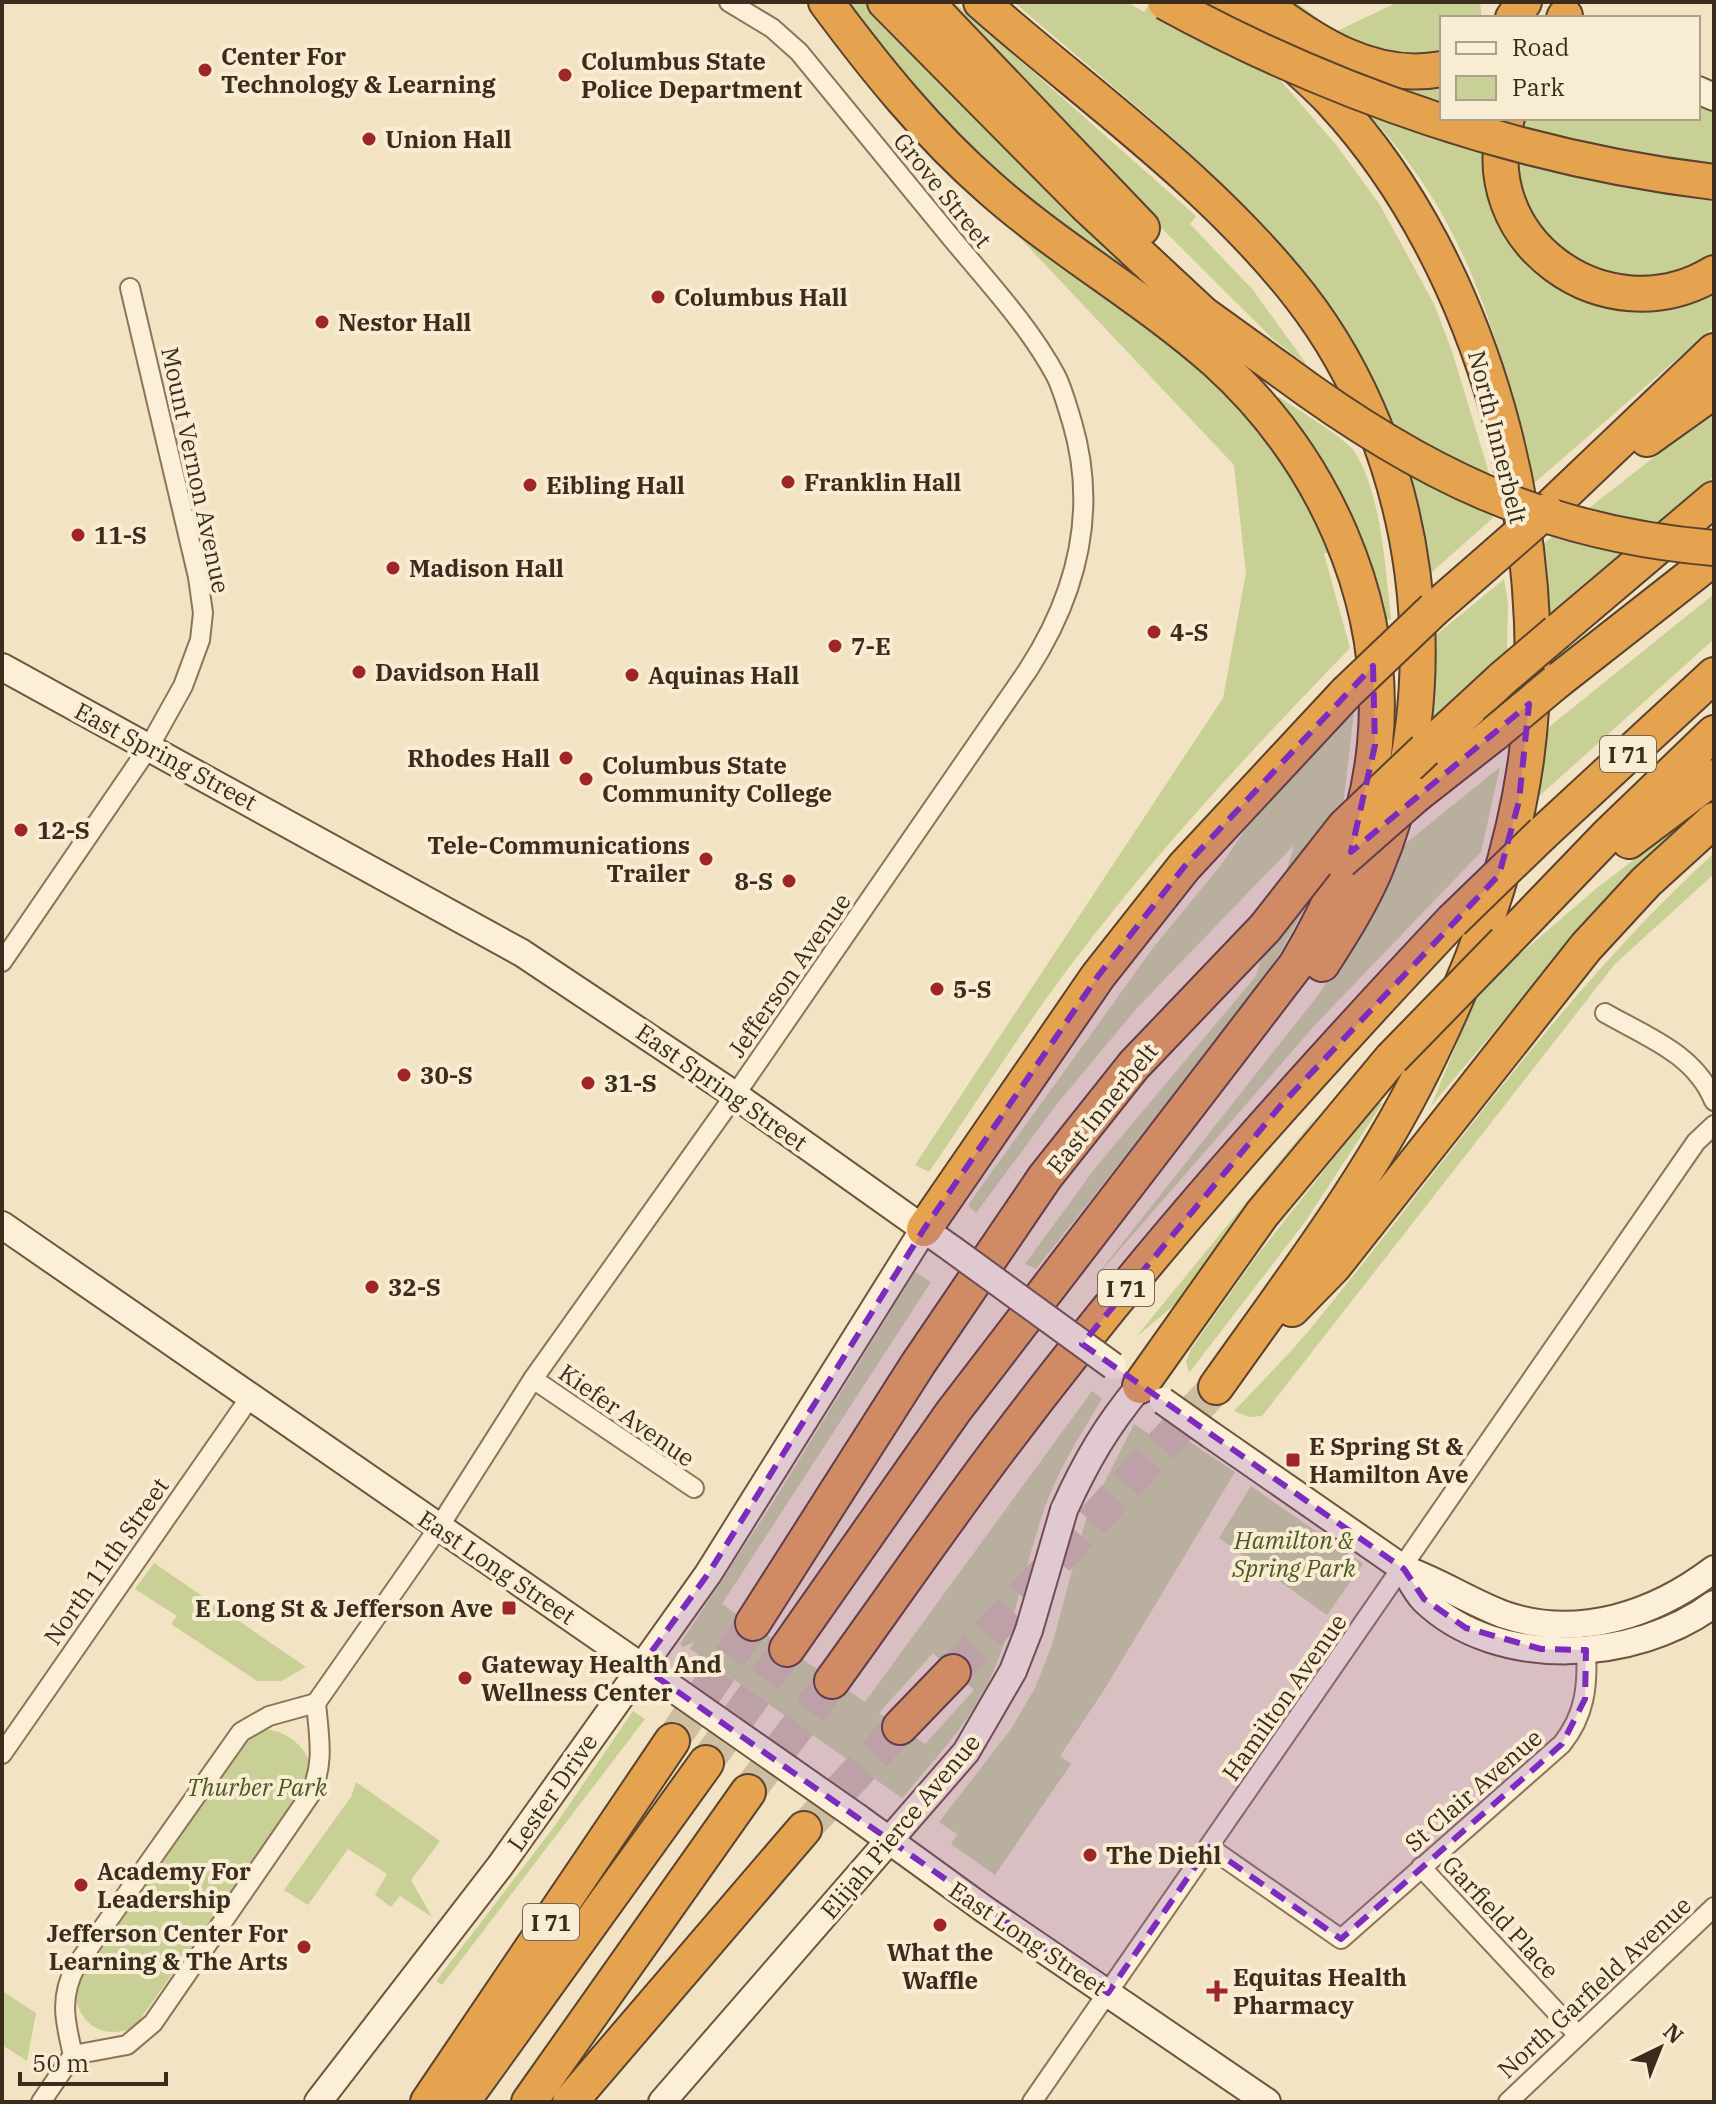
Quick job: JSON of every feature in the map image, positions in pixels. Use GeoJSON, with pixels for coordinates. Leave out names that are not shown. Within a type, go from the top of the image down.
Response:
{"type":"FeatureCollection","features":[{"type":"Feature","properties":{"kind":"highway"},"geometry":{"type":"LineString","coordinates":[[787,1649],[953,1412],[1296,965],[1322,921],[1350,855],[1375,745],[1377,699],[1367,613],[1336,525],[1314,478],[1245,390],[1182,334],[991,189],[915,112],[826,2]]}},
{"type":"Feature","properties":{"kind":"highway"},"geometry":{"type":"LineString","coordinates":[[885,2],[1085,204],[1193,304],[1347,419],[1410,459],[1473,488],[1564,521],[1660,543],[1714,548]]}},
{"type":"Feature","properties":{"kind":"highway"},"geometry":{"type":"LineString","coordinates":[[926,2],[1184,273],[1282,371]]}},
{"type":"Feature","properties":{"kind":"highway"},"geometry":{"type":"LineString","coordinates":[[981,2],[1200,188],[1253,241],[1331,340],[1360,394],[1390,472],[1407,541],[1417,601],[1416,679],[1405,806],[1368,884],[1308,986],[1271,1035],[1180,1142],[1082,1241]]}},
{"type":"Feature","properties":{"kind":"highway"},"geometry":{"type":"LineString","coordinates":[[1165,2],[1302,71],[1467,130],[1537,149],[1714,182]]}},
{"type":"Feature","properties":{"kind":"highway","name":"North Innerbelt"},"geometry":{"type":"LineString","coordinates":[[1220,2],[1331,101],[1408,203],[1441,264],[1472,332],[1496,405],[1517,494],[1529,586],[1531,668],[1524,772],[1490,909],[1434,1047],[1359,1184],[1216,1387],[1334,1266],[1586,947],[1646,882],[1714,820]]}},
{"type":"Feature","properties":{"kind":"highway"},"geometry":{"type":"LineString","coordinates":[[1261,2],[1325,47],[1355,61],[1396,71],[1440,69]]}},
{"type":"Feature","properties":{"kind":"highway"},"geometry":{"type":"LineString","coordinates":[[1506,120],[1501,137],[1502,174],[1514,213],[1527,239],[1551,264],[1580,282],[1612,292],[1673,291],[1714,273]]}},
{"type":"Feature","properties":{"kind":"highway"},"geometry":{"type":"LineString","coordinates":[[924,1229],[1117,952],[1184,867],[1346,693],[1434,609],[1546,511],[1714,351]]}},
{"type":"Feature","properties":{"kind":"highway"},"geometry":{"type":"LineString","coordinates":[[1546,511],[1714,391]]}},
{"type":"Feature","properties":{"kind":"highway"},"geometry":{"type":"LineString","coordinates":[[1265,928],[1345,826],[1503,678],[1714,499]]}},
{"type":"Feature","properties":{"kind":"highway","name":"East Innerbelt"},"geometry":{"type":"LineString","coordinates":[[753,1623],[918,1364],[1045,1177],[1134,1065],[1265,928],[1405,806],[1714,558]]}},
{"type":"Feature","properties":{"kind":"highway","name":"I 71"},"geometry":{"type":"LineString","coordinates":[[832,1681],[1006,1440],[1123,1292],[1282,1104],[1452,921],[1714,675]]}},
{"type":"Feature","properties":{"kind":"highway"},"geometry":{"type":"LineString","coordinates":[[1151,1394],[1262,1214],[1392,1058],[1714,733]]}},
{"type":"Feature","properties":{"kind":"highway"},"geometry":{"type":"LineString","coordinates":[[1505,942],[1652,822],[1714,777]]}},
{"type":"Feature","properties":{"kind":"highway"},"geometry":{"type":"LineString","coordinates":[[900,1727],[953,1672]]}},
{"type":"Feature","properties":{"kind":"highway","name":"I 71"},"geometry":{"type":"LineString","coordinates":[[428,2102],[672,1741]]}},
{"type":"Feature","properties":{"kind":"highway"},"geometry":{"type":"LineString","coordinates":[[462,2102],[706,1763]]}},
{"type":"Feature","properties":{"kind":"highway"},"geometry":{"type":"LineString","coordinates":[[529,2102],[748,1792]]}},
{"type":"Feature","properties":{"kind":"highway"},"geometry":{"type":"LineString","coordinates":[[570,2102],[804,1829]]}},
{"type":"Feature","properties":{"kind":"main road","name":"East Spring Street"},"geometry":{"type":"LineString","coordinates":[[2,667],[471,922],[585,993],[735,1095],[1151,1394],[1404,1569]]}},
{"type":"Feature","properties":{"kind":"main road","name":"East Long Street"},"geometry":{"type":"LineString","coordinates":[[2,1225],[1267,2102]]}},
{"type":"Feature","properties":{"kind":"main road","name":"Lester Drive"},"geometry":{"type":"LineString","coordinates":[[318,2102],[500,1866],[708,1574],[924,1229]]}},
{"type":"Feature","properties":{"kind":"main road","name":"Elijah Pierce Avenue"},"geometry":{"type":"LineString","coordinates":[[662,2102],[966,1752],[990,1715],[1029,1630],[1064,1510],[1088,1457],[1109,1422],[1151,1394]]}},
{"type":"Feature","properties":{"kind":"main road"},"geometry":{"type":"LineString","coordinates":[[1404,1569],[1439,1581],[1508,1616],[1543,1622],[1586,1622],[1607,1621],[1650,1609],[1714,1569]]}},
{"type":"Feature","properties":{"kind":"main road"},"geometry":{"type":"LineString","coordinates":[[1404,1569],[1424,1599],[1466,1628],[1541,1649],[1615,1648],[1661,1636],[1714,1604]]}},
{"type":"Feature","properties":{"kind":"street","name":"Grove Street"},"geometry":{"type":"LineString","coordinates":[[729,2],[772,28],[799,52],[1021,323],[1056,376],[1078,442]]}},
{"type":"Feature","properties":{"kind":"street","name":"Mount Vernon Avenue"},"geometry":{"type":"LineString","coordinates":[[2,962],[149,747],[193,664],[203,613],[173,462],[130,288]]}},
{"type":"Feature","properties":{"kind":"street","name":"Jefferson Avenue"},"geometry":{"type":"LineString","coordinates":[[316,1703],[439,1527],[533,1379],[735,1095],[1048,639],[1070,588],[1082,532],[1084,501],[1078,442]]}},
{"type":"Feature","properties":{"kind":"street"},"geometry":{"type":"LineString","coordinates":[[1605,1013],[1690,1062],[1707,1083],[1714,1101]]}},
{"type":"Feature","properties":{"kind":"street","name":"Hamilton Avenue"},"geometry":{"type":"LineString","coordinates":[[1032,2102],[1404,1569],[1696,1142],[1714,1125]]}},
{"type":"Feature","properties":{"kind":"street","name":"Kiefer Avenue"},"geometry":{"type":"LineString","coordinates":[[533,1379],[694,1488]]}},
{"type":"Feature","properties":{"kind":"street","name":"North 11th Street"},"geometry":{"type":"LineString","coordinates":[[2,1754],[251,1396]]}},
{"type":"Feature","properties":{"kind":"street","name":"St Clair Avenue"},"geometry":{"type":"LineString","coordinates":[[1209,1847],[1341,1939],[1562,1744],[1576,1726],[1585,1699],[1586,1650]]}},
{"type":"Feature","properties":{"kind":"street"},"geometry":{"type":"LineString","coordinates":[[41,2102],[73,2055],[127,2045],[153,2023],[310,1795],[319,1777],[321,1754],[316,1703],[269,1716],[241,1732],[76,1966],[63,1999],[64,2020],[73,2055]]}},
{"type":"Feature","properties":{"kind":"street","name":"Garfield Place"},"geometry":{"type":"LineString","coordinates":[[1421,1867],[1578,2035]]}},
{"type":"Feature","properties":{"kind":"street","name":"North Garfield Avenue"},"geometry":{"type":"LineString","coordinates":[[1508,2102],[1714,1907]]}},
{"type":"Feature","properties":{"kind":"highlighted area"},"geometry":{"type":"Polygon","coordinates":[[[1373,666],[1375,745],[1351,852],[1529,704],[1519,801],[1499,875],[1282,1104],[1082,1344],[1404,1569],[1424,1599],[1466,1628],[1541,1649],[1586,1650],[1585,1699],[1562,1744],[1341,1939],[1209,1847],[1108,1993],[641,1666],[708,1574],[924,1229],[1098,976],[1184,867],[1373,666]]]}},
{"type":"Feature","properties":{"kind":"green space"},"geometry":{"type":"Polygon","coordinates":[[[842,2],[866,2],[955,97],[1198,328],[978,164],[842,2]]]}},
{"type":"Feature","properties":{"kind":"green space"},"geometry":{"type":"Polygon","coordinates":[[[944,2],[954,2],[1196,216],[1190,224],[1253,290],[1307,365],[1274,340],[1117,184],[944,2]]]}},
{"type":"Feature","properties":{"kind":"green space"},"geometry":{"type":"Polygon","coordinates":[[[1014,2],[1127,2],[1144,12],[1151,2],[1276,75],[1337,146],[1380,205],[1434,304],[1452,351],[1489,473],[1493,518],[1425,578],[1405,474],[1387,413],[1359,352],[1321,294],[1276,240],[1226,188],[1173,138],[1014,2]]]}},
{"type":"Feature","properties":{"kind":"green space"},"geometry":{"type":"Polygon","coordinates":[[[1284,2],[1296,2],[1335,32],[1398,2],[1480,2],[1482,16],[1440,16],[1440,51],[1395,56],[1340,38],[1284,2]]]}},
{"type":"Feature","properties":{"kind":"green space"},"geometry":{"type":"Polygon","coordinates":[[[1322,61],[1440,84],[1440,120],[1494,120],[1535,266],[1714,288],[1714,327],[1532,485],[1502,363],[1475,283],[1439,208],[1382,130],[1322,61]]]}},
{"type":"Feature","properties":{"kind":"green space"},"geometry":{"type":"Polygon","coordinates":[[[1700,104],[1714,109],[1714,255],[1663,277],[1636,279],[1578,263],[1537,225],[1525,201],[1519,175],[1521,120],[1700,120],[1700,104]]]}},
{"type":"Feature","properties":{"kind":"green space"},"geometry":{"type":"Polygon","coordinates":[[[1004,221],[1189,356],[1254,419],[1281,452],[1332,550],[1324,554],[1350,648],[1232,773],[1118,904],[1048,996],[929,1172],[915,1165],[1223,698],[1246,573],[1234,465],[1004,221]]]}},
{"type":"Feature","properties":{"kind":"green space"},"geometry":{"type":"Polygon","coordinates":[[[1279,397],[1349,445],[1363,468],[1381,532],[1391,619],[1383,621],[1274,401],[1279,397]]]}},
{"type":"Feature","properties":{"kind":"green space"},"geometry":{"type":"Polygon","coordinates":[[[1714,410],[1714,476],[1546,621],[1542,545],[1714,410]]]}},
{"type":"Feature","properties":{"kind":"green space"},"geometry":{"type":"Polygon","coordinates":[[[1504,579],[1508,603],[1507,652],[1423,731],[1430,640],[1504,579]]]}},
{"type":"Feature","properties":{"kind":"green space"},"geometry":{"type":"Polygon","coordinates":[[[1714,594],[1714,639],[1536,799],[1544,731],[1714,594]]]}},
{"type":"Feature","properties":{"kind":"green space"},"geometry":{"type":"Polygon","coordinates":[[[1354,712],[1343,806],[1309,901],[1266,978],[1036,1269],[1025,1264],[1096,1167],[1256,976],[1294,845],[1137,1008],[1057,1104],[976,1213],[968,1205],[1153,948],[1221,865],[1273,789],[1354,712]]]}},
{"type":"Feature","properties":{"kind":"green space"},"geometry":{"type":"Polygon","coordinates":[[[1500,767],[1481,852],[1315,1025],[1090,1284],[1319,994],[1351,944],[1395,852],[1500,767]]]}},
{"type":"Feature","properties":{"kind":"green space"},"geometry":{"type":"Polygon","coordinates":[[[1698,811],[1585,924],[1431,1106],[1475,1000],[1505,967],[1598,887],[1698,811]]]}},
{"type":"Feature","properties":{"kind":"green space"},"geometry":{"type":"Polygon","coordinates":[[[1714,853],[1714,874],[1615,964],[1262,1416],[1249,1417],[1234,1411],[1310,1329],[1557,1019],[1659,906],[1714,853]]]}},
{"type":"Feature","properties":{"kind":"green space"},"geometry":{"type":"Polygon","coordinates":[[[1379,1101],[1382,1104],[1305,1222],[1189,1373],[1186,1362],[1191,1349],[1256,1257],[1379,1101]]]}},
{"type":"Feature","properties":{"kind":"green space"},"geometry":{"type":"Polygon","coordinates":[[[1320,1112],[1178,1302],[1136,1337],[1320,1112]]]}},
{"type":"Feature","properties":{"kind":"green space"},"geometry":{"type":"Polygon","coordinates":[[[915,1272],[931,1282],[722,1604],[865,1702],[1092,1391],[1102,1399],[1051,1493],[1006,1639],[981,1697],[960,1728],[902,1798],[690,1649],[694,1642],[683,1647],[680,1644],[770,1507],[915,1272]],[[933,1653],[879,1713],[925,1744],[974,1690],[933,1653]]]}},
{"type":"Feature","properties":{"kind":"green space"},"geometry":{"type":"Polygon","coordinates":[[[1134,1424],[1157,1439],[1166,1426],[1235,1472],[1104,1690],[1060,1756],[1071,1764],[995,1875],[951,1844],[957,1834],[939,1822],[1011,1729],[1035,1688],[1052,1645],[1086,1519],[1134,1424]]]}},
{"type":"Feature","properties":{"kind":"green space","name":"Hamilton & Spring Park"},"geometry":{"type":"Polygon","coordinates":[[[1251,1486],[1363,1564],[1327,1615],[1219,1538],[1251,1486]]]}},
{"type":"Feature","properties":{"kind":"green space"},"geometry":{"type":"Polygon","coordinates":[[[154,1563],[306,1667],[281,1681],[257,1681],[171,1624],[177,1616],[135,1589],[154,1563]]]}},
{"type":"Feature","properties":{"kind":"green space"},"geometry":{"type":"Polygon","coordinates":[[[633,1711],[645,1719],[442,1985],[436,1981],[554,1827],[633,1711]]]}},
{"type":"Feature","properties":{"kind":"green space","name":"Thurber Park"},"geometry":{"type":"Polygon","coordinates":[[[262,1729],[281,1733],[297,1743],[308,1759],[311,1778],[134,2028],[110,2032],[91,2025],[79,2009],[72,1985],[245,1738],[262,1729]]]}},
{"type":"Feature","properties":{"kind":"green space"},"geometry":{"type":"Polygon","coordinates":[[[356,1782],[440,1841],[411,1880],[432,1917],[400,1896],[391,1907],[375,1895],[387,1874],[348,1849],[308,1905],[284,1890],[351,1797],[356,1782]]]}},
{"type":"Feature","properties":{"kind":"green space"},"geometry":{"type":"Polygon","coordinates":[[[2,1991],[36,2013],[27,2061],[2,2045],[2,1991]]]}},
{"type":"Feature","properties":{"kind":"tunnel"},"geometry":{"type":"LineString","coordinates":[[953,1672],[1216,1387]]}},
{"type":"Feature","properties":{"kind":"tunnel"},"geometry":{"type":"LineString","coordinates":[[672,1741],[753,1623]]}},
{"type":"Feature","properties":{"kind":"tunnel"},"geometry":{"type":"LineString","coordinates":[[706,1763],[787,1649]]}},
{"type":"Feature","properties":{"kind":"tunnel"},"geometry":{"type":"LineString","coordinates":[[748,1792],[832,1681]]}},
{"type":"Feature","properties":{"kind":"tunnel"},"geometry":{"type":"LineString","coordinates":[[804,1829],[900,1727]]}},
{"type":"Feature","properties":{"kind":"place","name":"Center For Technology & Learning"},"geometry":{"type":"Point","coordinates":[205,70]}},
{"type":"Feature","properties":{"kind":"place","name":"Columbus State Police Department"},"geometry":{"type":"Point","coordinates":[565,75]}},
{"type":"Feature","properties":{"kind":"place","name":"Union Hall"},"geometry":{"type":"Point","coordinates":[369,139]}},
{"type":"Feature","properties":{"kind":"place","name":"Columbus Hall"},"geometry":{"type":"Point","coordinates":[658,297]}},
{"type":"Feature","properties":{"kind":"place","name":"Nestor Hall"},"geometry":{"type":"Point","coordinates":[322,322]}},
{"type":"Feature","properties":{"kind":"place","name":"Franklin Hall"},"geometry":{"type":"Point","coordinates":[788,482]}},
{"type":"Feature","properties":{"kind":"place","name":"Eibling Hall"},"geometry":{"type":"Point","coordinates":[530,485]}},
{"type":"Feature","properties":{"kind":"place","name":"11-S"},"geometry":{"type":"Point","coordinates":[78,535]}},
{"type":"Feature","properties":{"kind":"place","name":"Madison Hall"},"geometry":{"type":"Point","coordinates":[393,568]}},
{"type":"Feature","properties":{"kind":"place","name":"4-S"},"geometry":{"type":"Point","coordinates":[1154,632]}},
{"type":"Feature","properties":{"kind":"place","name":"7-E"},"geometry":{"type":"Point","coordinates":[835,646]}},
{"type":"Feature","properties":{"kind":"place","name":"Davidson Hall"},"geometry":{"type":"Point","coordinates":[359,672]}},
{"type":"Feature","properties":{"kind":"place","name":"Aquinas Hall"},"geometry":{"type":"Point","coordinates":[632,675]}},
{"type":"Feature","properties":{"kind":"place","name":"Rhodes Hall"},"geometry":{"type":"Point","coordinates":[566,758]}},
{"type":"Feature","properties":{"kind":"place","name":"Columbus State Community College"},"geometry":{"type":"Point","coordinates":[586,779]}},
{"type":"Feature","properties":{"kind":"place","name":"12-S"},"geometry":{"type":"Point","coordinates":[21,830]}},
{"type":"Feature","properties":{"kind":"place","name":"Tele-Communications Trailer"},"geometry":{"type":"Point","coordinates":[706,859]}},
{"type":"Feature","properties":{"kind":"place","name":"8-S"},"geometry":{"type":"Point","coordinates":[789,881]}},
{"type":"Feature","properties":{"kind":"place","name":"5-S"},"geometry":{"type":"Point","coordinates":[937,989]}},
{"type":"Feature","properties":{"kind":"place","name":"30-S"},"geometry":{"type":"Point","coordinates":[404,1075]}},
{"type":"Feature","properties":{"kind":"place","name":"31-S"},"geometry":{"type":"Point","coordinates":[588,1083]}},
{"type":"Feature","properties":{"kind":"place","name":"32-S"},"geometry":{"type":"Point","coordinates":[372,1287]}},
{"type":"Feature","properties":{"kind":"place","name":"E Spring St & Hamilton Ave"},"geometry":{"type":"Point","coordinates":[1293,1460]}},
{"type":"Feature","properties":{"kind":"place","name":"E Long St & Jefferson Ave"},"geometry":{"type":"Point","coordinates":[509,1608]}},
{"type":"Feature","properties":{"kind":"place","name":"Gateway Health And Wellness Center"},"geometry":{"type":"Point","coordinates":[465,1678]}},
{"type":"Feature","properties":{"kind":"place","name":"The Diehl"},"geometry":{"type":"Point","coordinates":[1090,1855]}},
{"type":"Feature","properties":{"kind":"place","name":"Academy For Leadership"},"geometry":{"type":"Point","coordinates":[81,1885]}},
{"type":"Feature","properties":{"kind":"place","name":"What the Waffle"},"geometry":{"type":"Point","coordinates":[940,1925]}},
{"type":"Feature","properties":{"kind":"place","name":"Jefferson Center For Learning & The Arts"},"geometry":{"type":"Point","coordinates":[304,1947]}},
{"type":"Feature","properties":{"kind":"place","name":"Equitas Health Pharmacy"},"geometry":{"type":"Point","coordinates":[1217,1991]}}]}
